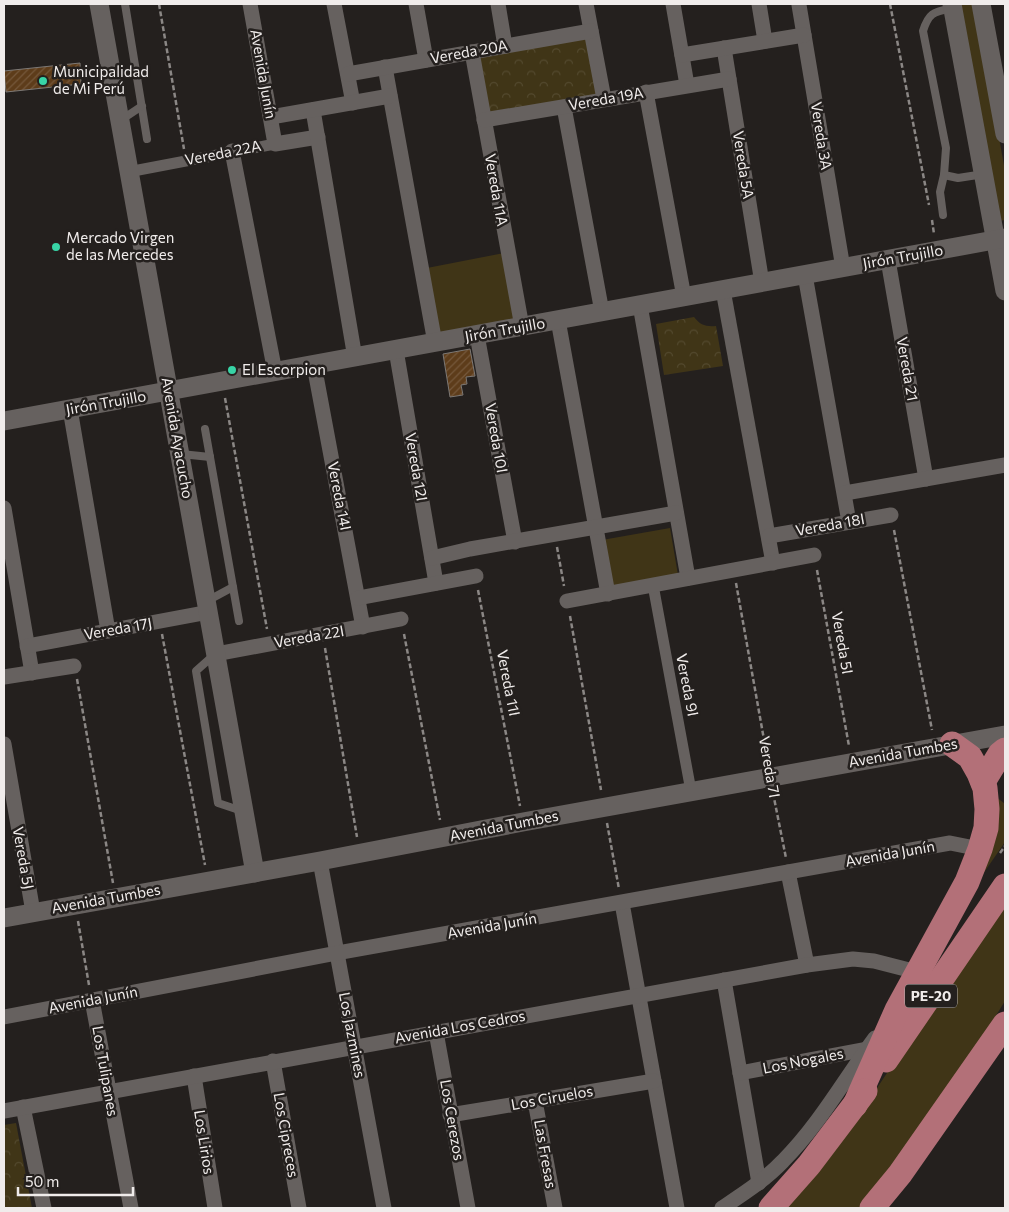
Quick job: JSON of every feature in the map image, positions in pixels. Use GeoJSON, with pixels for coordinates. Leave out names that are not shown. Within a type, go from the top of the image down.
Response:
{"type":"FeatureCollection","features":[{"type":"Feature","properties":{"kind":"highway"},"geometry":{"type":"LineString","coordinates":[[944,746],[994,765]]}},
{"type":"Feature","properties":{"kind":"highway"},"geometry":{"type":"LineString","coordinates":[[994,765],[994,779],[1005,795]]}},
{"type":"Feature","properties":{"kind":"highway"},"geometry":{"type":"LineString","coordinates":[[855,1105],[897,1010],[967,882],[980,850],[986,828],[994,765]]}},
{"type":"Feature","properties":{"kind":"highway","name":"PE-20"},"geometry":{"type":"LineString","coordinates":[[771,1208],[810,1164],[855,1105],[923,1009],[1005,886]]}},
{"type":"Feature","properties":{"kind":"highway"},"geometry":{"type":"LineString","coordinates":[[872,1208],[906,1166],[1005,1024]]}},
{"type":"Feature","properties":{"kind":"street","name":"Avenida Ayacucho"},"geometry":{"type":"LineString","coordinates":[[99,4],[255,873]]}},
{"type":"Feature","properties":{"kind":"street","name":"Avenida Junín"},"geometry":{"type":"LineString","coordinates":[[250,4],[275,144]]}},
{"type":"Feature","properties":{"kind":"street"},"geometry":{"type":"LineString","coordinates":[[334,4],[353,103]]}},
{"type":"Feature","properties":{"kind":"street"},"geometry":{"type":"LineString","coordinates":[[416,4],[426,60]]}},
{"type":"Feature","properties":{"kind":"street"},"geometry":{"type":"LineString","coordinates":[[498,4],[506,46]]}},
{"type":"Feature","properties":{"kind":"street"},"geometry":{"type":"LineString","coordinates":[[586,4],[604,99]]}},
{"type":"Feature","properties":{"kind":"street"},"geometry":{"type":"LineString","coordinates":[[673,4],[687,86]]}},
{"type":"Feature","properties":{"kind":"street"},"geometry":{"type":"LineString","coordinates":[[759,4],[766,41]]}},
{"type":"Feature","properties":{"kind":"street","name":"Vereda 3A"},"geometry":{"type":"LineString","coordinates":[[799,4],[843,268]]}},
{"type":"Feature","properties":{"kind":"street"},"geometry":{"type":"LineString","coordinates":[[981,4],[1005,134]]}},
{"type":"Feature","properties":{"kind":"street"},"geometry":{"type":"LineString","coordinates":[[953,6],[984,174],[1000,239],[1005,291]]}},
{"type":"Feature","properties":{"kind":"street","name":"Vereda 20A"},"geometry":{"type":"LineString","coordinates":[[348,74],[591,31]]}},
{"type":"Feature","properties":{"kind":"street"},"geometry":{"type":"LineString","coordinates":[[682,55],[804,34]]}},
{"type":"Feature","properties":{"kind":"street","name":"Vereda 5A"},"geometry":{"type":"LineString","coordinates":[[724,48],[762,283]]}},
{"type":"Feature","properties":{"kind":"street","name":"Vereda 11A"},"geometry":{"type":"LineString","coordinates":[[472,52],[522,327]]}},
{"type":"Feature","properties":{"kind":"street"},"geometry":{"type":"LineString","coordinates":[[384,67],[436,343]]}},
{"type":"Feature","properties":{"kind":"street","name":"Vereda 19A"},"geometry":{"type":"LineString","coordinates":[[484,120],[729,79]]}},
{"type":"Feature","properties":{"kind":"street"},"geometry":{"type":"LineString","coordinates":[[646,92],[684,297]]}},
{"type":"Feature","properties":{"kind":"street"},"geometry":{"type":"LineString","coordinates":[[271,117],[390,96]]}},
{"type":"Feature","properties":{"kind":"street"},"geometry":{"type":"LineString","coordinates":[[564,107],[602,312]]}},
{"type":"Feature","properties":{"kind":"street"},"geometry":{"type":"LineString","coordinates":[[313,110],[355,358]]}},
{"type":"Feature","properties":{"kind":"street","name":"Vereda 22A"},"geometry":{"type":"LineString","coordinates":[[128,172],[318,136]]}},
{"type":"Feature","properties":{"kind":"street"},"geometry":{"type":"LineString","coordinates":[[232,151],[275,372]]}},
{"type":"Feature","properties":{"kind":"street","name":"Jirón Trujillo"},"geometry":{"type":"LineString","coordinates":[[4,421],[1000,239]]}},
{"type":"Feature","properties":{"kind":"street","name":"Vereda 21"},"geometry":{"type":"LineString","coordinates":[[888,260],[926,479]]}},
{"type":"Feature","properties":{"kind":"street"},"geometry":{"type":"LineString","coordinates":[[805,275],[849,522]]}},
{"type":"Feature","properties":{"kind":"street"},"geometry":{"type":"LineString","coordinates":[[723,290],[773,562]]}},
{"type":"Feature","properties":{"kind":"street"},"geometry":{"type":"LineString","coordinates":[[640,305],[688,578]]}},
{"type":"Feature","properties":{"kind":"street"},"geometry":{"type":"LineString","coordinates":[[558,320],[608,594]]}},
{"type":"Feature","properties":{"kind":"street","name":"Vereda 10I"},"geometry":{"type":"LineString","coordinates":[[478,335],[515,542]]}},
{"type":"Feature","properties":{"kind":"street","name":"Vereda 12I"},"geometry":{"type":"LineString","coordinates":[[396,350],[436,583]]}},
{"type":"Feature","properties":{"kind":"street","name":"Vereda 14I"},"geometry":{"type":"LineString","coordinates":[[314,365],[363,627]]}},
{"type":"Feature","properties":{"kind":"street"},"geometry":{"type":"LineString","coordinates":[[70,409],[108,631]]}},
{"type":"Feature","properties":{"kind":"street"},"geometry":{"type":"LineString","coordinates":[[845,493],[1005,465]]}},
{"type":"Feature","properties":{"kind":"street"},"geometry":{"type":"LineString","coordinates":[[4,508],[32,673]]}},
{"type":"Feature","properties":{"kind":"street"},"geometry":{"type":"LineString","coordinates":[[432,558],[676,513]]}},
{"type":"Feature","properties":{"kind":"street","name":"Vereda 18I"},"geometry":{"type":"LineString","coordinates":[[769,536],[891,515]]}},
{"type":"Feature","properties":{"kind":"street"},"geometry":{"type":"LineString","coordinates":[[567,601],[814,555]]}},
{"type":"Feature","properties":{"kind":"street"},"geometry":{"type":"LineString","coordinates":[[358,598],[476,576]]}},
{"type":"Feature","properties":{"kind":"street","name":"Vereda 9I"},"geometry":{"type":"LineString","coordinates":[[653,585],[691,791]]}},
{"type":"Feature","properties":{"kind":"street","name":"Vereda 17J"},"geometry":{"type":"LineString","coordinates":[[27,646],[160,622],[208,607]]}},
{"type":"Feature","properties":{"kind":"street","name":"Vereda 22I"},"geometry":{"type":"LineString","coordinates":[[216,654],[402,619]]}},
{"type":"Feature","properties":{"kind":"street"},"geometry":{"type":"LineString","coordinates":[[4,677],[74,666]]}},
{"type":"Feature","properties":{"kind":"street","name":"Avenida Tumbes"},"geometry":{"type":"LineString","coordinates":[[4,918],[360,854],[852,761],[1005,735]]}},
{"type":"Feature","properties":{"kind":"street","name":"Vereda 5J"},"geometry":{"type":"LineString","coordinates":[[4,744],[33,912]]}},
{"type":"Feature","properties":{"kind":"street","name":"Avenida Junín"},"geometry":{"type":"LineString","coordinates":[[4,1016],[337,953],[950,843],[980,850]]}},
{"type":"Feature","properties":{"kind":"street","name":"Los Jazmines"},"geometry":{"type":"LineString","coordinates":[[320,861],[384,1208]]}},
{"type":"Feature","properties":{"kind":"street"},"geometry":{"type":"LineString","coordinates":[[788,872],[807,965]]}},
{"type":"Feature","properties":{"kind":"street"},"geometry":{"type":"LineString","coordinates":[[622,903],[677,1208]]}},
{"type":"Feature","properties":{"kind":"street","name":"Avenida Los Cedros"},"geometry":{"type":"LineString","coordinates":[[4,1111],[807,965],[853,959],[874,961],[917,972]]}},
{"type":"Feature","properties":{"kind":"street"},"geometry":{"type":"LineString","coordinates":[[724,980],[758,1183]]}},
{"type":"Feature","properties":{"kind":"street","name":"Los Tulipanes"},"geometry":{"type":"LineString","coordinates":[[92,1000],[130,1208]]}},
{"type":"Feature","properties":{"kind":"street"},"geometry":{"type":"LineString","coordinates":[[722,1208],[758,1183],[782,1162],[821,1117],[867,1049],[897,1010]]}},
{"type":"Feature","properties":{"kind":"street","name":"Los Cerezos"},"geometry":{"type":"LineString","coordinates":[[436,1032],[468,1208]]}},
{"type":"Feature","properties":{"kind":"street","name":"Los Nogales"},"geometry":{"type":"LineString","coordinates":[[740,1073],[867,1049]]}},
{"type":"Feature","properties":{"kind":"street","name":"Los Cipreces"},"geometry":{"type":"LineString","coordinates":[[273,1061],[300,1208]]}},
{"type":"Feature","properties":{"kind":"street","name":"Los Lirios"},"geometry":{"type":"LineString","coordinates":[[194,1076],[215,1208]]}},
{"type":"Feature","properties":{"kind":"street","name":"Los Ciruelos"},"geometry":{"type":"LineString","coordinates":[[450,1115],[654,1081]]}},
{"type":"Feature","properties":{"kind":"street","name":"Las Fresas"},"geometry":{"type":"LineString","coordinates":[[535,1101],[555,1208]]}},
{"type":"Feature","properties":{"kind":"street"},"geometry":{"type":"LineString","coordinates":[[23,1107],[44,1208]]}},
{"type":"Feature","properties":{"kind":"lane"},"geometry":{"type":"LineString","coordinates":[[125,4],[147,139]]}},
{"type":"Feature","properties":{"kind":"lane"},"geometry":{"type":"LineString","coordinates":[[943,215],[940,192],[944,175],[946,148],[923,31],[928,17],[953,6]]}},
{"type":"Feature","properties":{"kind":"lane"},"geometry":{"type":"LineString","coordinates":[[120,122],[142,106]]}},
{"type":"Feature","properties":{"kind":"lane"},"geometry":{"type":"LineString","coordinates":[[944,175],[958,178],[984,174]]}},
{"type":"Feature","properties":{"kind":"lane"},"geometry":{"type":"LineString","coordinates":[[205,429],[239,621]]}},
{"type":"Feature","properties":{"kind":"lane"},"geometry":{"type":"LineString","coordinates":[[179,453],[210,457]]}},
{"type":"Feature","properties":{"kind":"lane"},"geometry":{"type":"LineString","coordinates":[[208,607],[233,586]]}},
{"type":"Feature","properties":{"kind":"path"},"geometry":{"type":"LineString","coordinates":[[159,4],[186,160]]}},
{"type":"Feature","properties":{"kind":"path"},"geometry":{"type":"LineString","coordinates":[[890,4],[929,206]]}},
{"type":"Feature","properties":{"kind":"path"},"geometry":{"type":"LineString","coordinates":[[931,215],[934,235]]}},
{"type":"Feature","properties":{"kind":"path"},"geometry":{"type":"LineString","coordinates":[[222,382],[270,644]]}},
{"type":"Feature","properties":{"kind":"path"},"geometry":{"type":"LineString","coordinates":[[891,515],[944,746]]}},
{"type":"Feature","properties":{"kind":"path"},"geometry":{"type":"LineString","coordinates":[[555,535],[622,903]]}},
{"type":"Feature","properties":{"kind":"path","name":"Vereda 5I"},"geometry":{"type":"LineString","coordinates":[[814,555],[852,761]]}},
{"type":"Feature","properties":{"kind":"path","name":"Vereda 7I"},"geometry":{"type":"LineString","coordinates":[[734,569],[788,872]]}},
{"type":"Feature","properties":{"kind":"path","name":"Vereda 11I"},"geometry":{"type":"LineString","coordinates":[[476,576],[523,822]]}},
{"type":"Feature","properties":{"kind":"path"},"geometry":{"type":"LineString","coordinates":[[402,619],[443,838]]}},
{"type":"Feature","properties":{"kind":"path"},"geometry":{"type":"LineString","coordinates":[[160,622],[204,861]]}},
{"type":"Feature","properties":{"kind":"path"},"geometry":{"type":"LineString","coordinates":[[322,634],[360,854]]}},
{"type":"Feature","properties":{"kind":"path"},"geometry":{"type":"LineString","coordinates":[[74,666],[116,898]]}},
{"type":"Feature","properties":{"kind":"path"},"geometry":{"type":"LineString","coordinates":[[75,905],[92,1000]]}},
{"type":"Feature","properties":{"kind":"green space"},"geometry":{"type":"Polygon","coordinates":[[[959,4],[975,4],[1005,171],[1005,220],[999,221],[959,4]]]}},
{"type":"Feature","properties":{"kind":"green space"},"geometry":{"type":"Polygon","coordinates":[[[588,35],[598,97],[487,115],[477,54],[588,35]]]}},
{"type":"Feature","properties":{"kind":"green space"},"geometry":{"type":"Polygon","coordinates":[[[504,253],[518,324],[438,338],[427,268],[504,253]]]}},
{"type":"Feature","properties":{"kind":"green space"},"geometry":{"type":"Polygon","coordinates":[[[694,317],[704,325],[716,326],[723,366],[664,375],[656,324],[694,317]]]}},
{"type":"Feature","properties":{"kind":"green space"},"geometry":{"type":"Polygon","coordinates":[[[670,528],[678,575],[610,587],[602,540],[670,528]]]}},
{"type":"Feature","properties":{"kind":"green space"},"geometry":{"type":"Polygon","coordinates":[[[995,796],[1005,804],[1005,842],[961,906],[995,796]]]}},
{"type":"Feature","properties":{"kind":"green space"},"geometry":{"type":"Polygon","coordinates":[[[1005,896],[1005,1001],[936,1112],[860,1208],[781,1208],[845,1136],[1005,896]]]}},
{"type":"Feature","properties":{"kind":"green space"},"geometry":{"type":"Polygon","coordinates":[[[16,1123],[32,1208],[4,1208],[4,1125],[16,1123]]]}},
{"type":"Feature","properties":{"kind":"building","name":"Municipalidad de Mi Perú"},"geometry":{"type":"Polygon","coordinates":[[[80,63],[81,84],[6,92],[4,71],[80,63]]]}},
{"type":"Feature","properties":{"kind":"building"},"geometry":{"type":"Polygon","coordinates":[[[470,349],[475,376],[466,377],[467,384],[461,385],[463,395],[450,397],[443,354],[470,349]]]}},
{"type":"Feature","properties":{"kind":"place","name":"Municipalidad de Mi Perú"},"geometry":{"type":"Point","coordinates":[43,81]}},
{"type":"Feature","properties":{"kind":"place","name":"Mercado Virgen de las Mercedes"},"geometry":{"type":"Point","coordinates":[56,247]}},
{"type":"Feature","properties":{"kind":"place","name":"El Escorpion"},"geometry":{"type":"Point","coordinates":[232,370]}}]}
